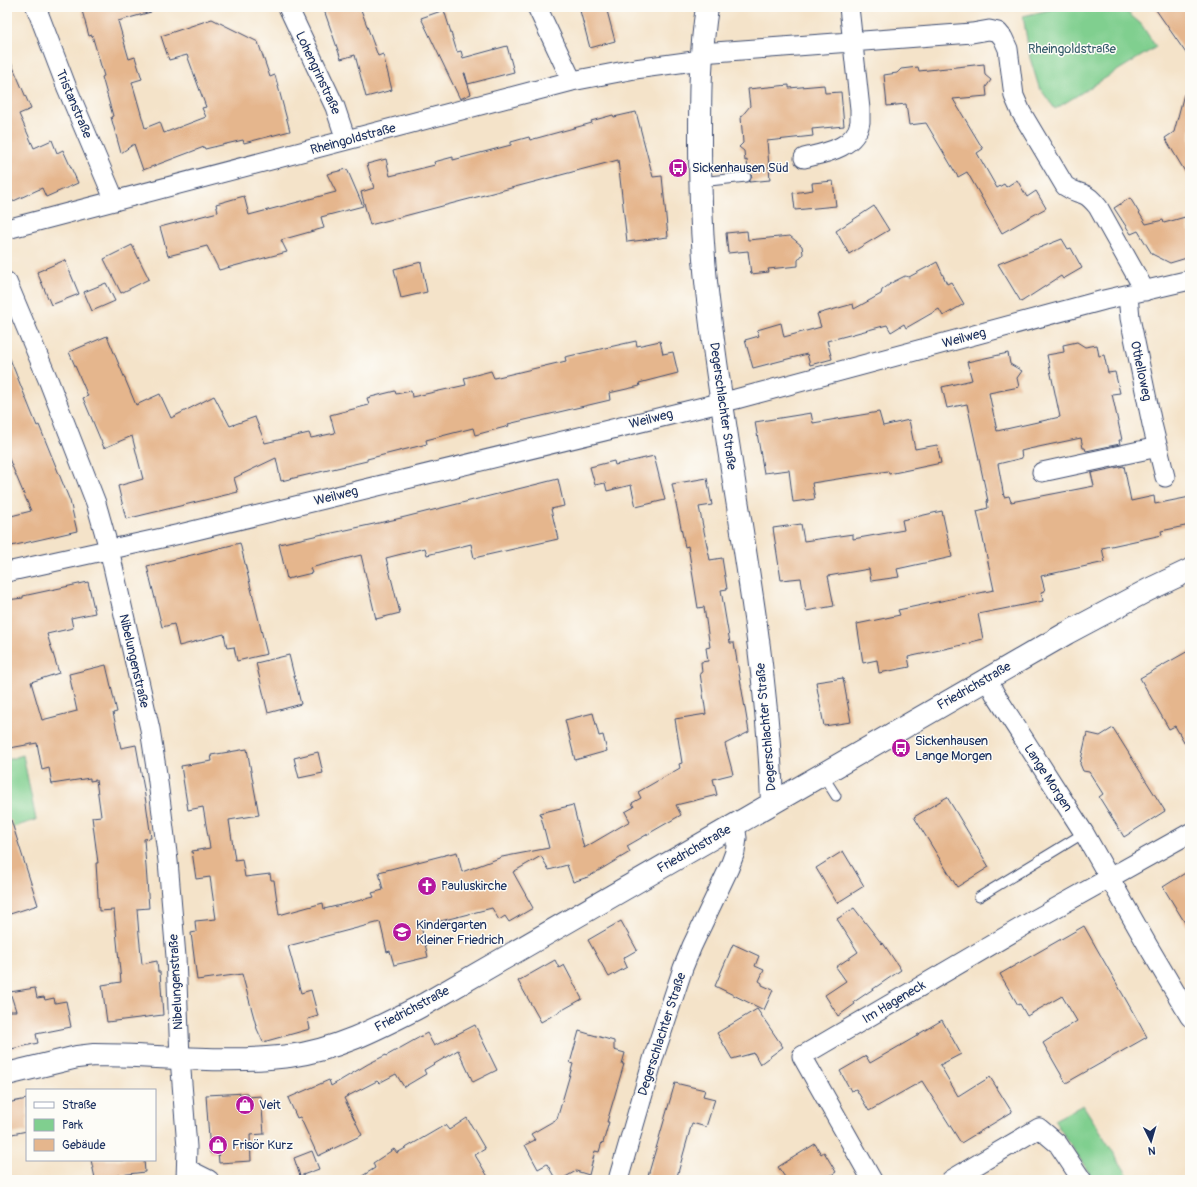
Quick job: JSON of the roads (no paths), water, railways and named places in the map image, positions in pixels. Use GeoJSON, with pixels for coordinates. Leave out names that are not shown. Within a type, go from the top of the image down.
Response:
{"type":"FeatureCollection","features":[{"type":"Feature","properties":{"kind":"street","name":"Tristanstraße"},"geometry":{"type":"LineString","coordinates":[[36,7],[64,81],[115,201]]}},
{"type":"Feature","properties":{"kind":"street","name":"Lohengrinstraße"},"geometry":{"type":"LineString","coordinates":[[288,7],[335,107],[346,140]]}},
{"type":"Feature","properties":{"kind":"street"},"geometry":{"type":"LineString","coordinates":[[537,7],[572,81]]}},
{"type":"Feature","properties":{"kind":"street","name":"Degerschlachter Straße"},"geometry":{"type":"LineString","coordinates":[[707,7],[701,57],[700,182],[705,272],[722,402],[752,594],[765,692],[772,803]]}},
{"type":"Feature","properties":{"kind":"street"},"geometry":{"type":"LineString","coordinates":[[804,158],[818,155],[841,146],[855,135],[860,123],[860,109],[850,7]]}},
{"type":"Feature","properties":{"kind":"street","name":"Rheingoldstraße"},"geometry":{"type":"LineString","coordinates":[[7,229],[572,81],[701,57],[854,42],[972,33],[988,30],[998,32],[1008,48],[1014,96],[1021,112],[1065,186],[1073,192],[1084,194],[1098,207],[1136,293]]}},
{"type":"Feature","properties":{"kind":"street","name":"Weilweg"},"geometry":{"type":"LineString","coordinates":[[7,572],[216,525],[722,402],[1098,302],[1190,280]]}},
{"type":"Feature","properties":{"kind":"street","name":"Nibelungenstraße"},"geometry":{"type":"LineString","coordinates":[[7,282],[49,382],[96,503],[109,549],[150,729],[166,839],[172,906],[178,1058],[187,1174]]}},
{"type":"Feature","properties":{"kind":"street","name":"Othelloweg"},"geometry":{"type":"LineString","coordinates":[[1136,293],[1130,318],[1166,477]]}},
{"type":"Feature","properties":{"kind":"street"},"geometry":{"type":"LineString","coordinates":[[1042,472],[1158,447]]}},
{"type":"Feature","properties":{"kind":"street","name":"Friedrichstraße"},"geometry":{"type":"LineString","coordinates":[[7,1074],[47,1063],[82,1056],[120,1055],[233,1060],[290,1056],[335,1045],[374,1030],[425,1004],[1109,610],[1190,570]]}},
{"type":"Feature","properties":{"kind":"street","name":"Lange Morgen"},"geometry":{"type":"LineString","coordinates":[[987,679],[995,694],[1084,833],[1190,1017]]}},
{"type":"Feature","properties":{"kind":"street","name":"Degerschlachter Straße"},"geometry":{"type":"LineString","coordinates":[[618,1180],[654,1056],[683,968],[735,852],[737,838],[735,825]]}},
{"type":"Feature","properties":{"kind":"street"},"geometry":{"type":"LineString","coordinates":[[1110,877],[1190,833]]}},
{"type":"Feature","properties":{"kind":"street","name":"Im Hageneck"},"geometry":{"type":"LineString","coordinates":[[872,1180],[802,1056],[1110,877]]}},
{"type":"Feature","properties":{"kind":"street"},"geometry":{"type":"LineString","coordinates":[[951,1180],[1039,1128],[1058,1144],[1082,1180]]}},
{"type":"Feature","properties":{"kind":"street"},"geometry":{"type":"LineString","coordinates":[[187,1174],[210,1180]]}},
{"type":"Feature","properties":{"kind":"lane"},"geometry":{"type":"LineString","coordinates":[[700,182],[746,177]]}},
{"type":"Feature","properties":{"kind":"lane"},"geometry":{"type":"LineString","coordinates":[[822,774],[836,796]]}},
{"type":"Feature","properties":{"kind":"lane"},"geometry":{"type":"LineString","coordinates":[[979,897],[1084,833]]}},
{"type":"Feature","properties":{"kind":"place","name":"Sickenhausen Süd"},"geometry":{"type":"Point","coordinates":[678,168]}},
{"type":"Feature","properties":{"kind":"place","name":"Sickenhausen Lange Morgen"},"geometry":{"type":"Point","coordinates":[901,748]}},
{"type":"Feature","properties":{"kind":"place","name":"Pauluskirche"},"geometry":{"type":"Point","coordinates":[427,886]}},
{"type":"Feature","properties":{"kind":"place","name":"Kindergarten Kleiner Friedrich"},"geometry":{"type":"Point","coordinates":[402,932]}},
{"type":"Feature","properties":{"kind":"place","name":"Veit"},"geometry":{"type":"Point","coordinates":[245,1105]}},
{"type":"Feature","properties":{"kind":"place","name":"Frisör Kurz"},"geometry":{"type":"Point","coordinates":[218,1145]}}]}
